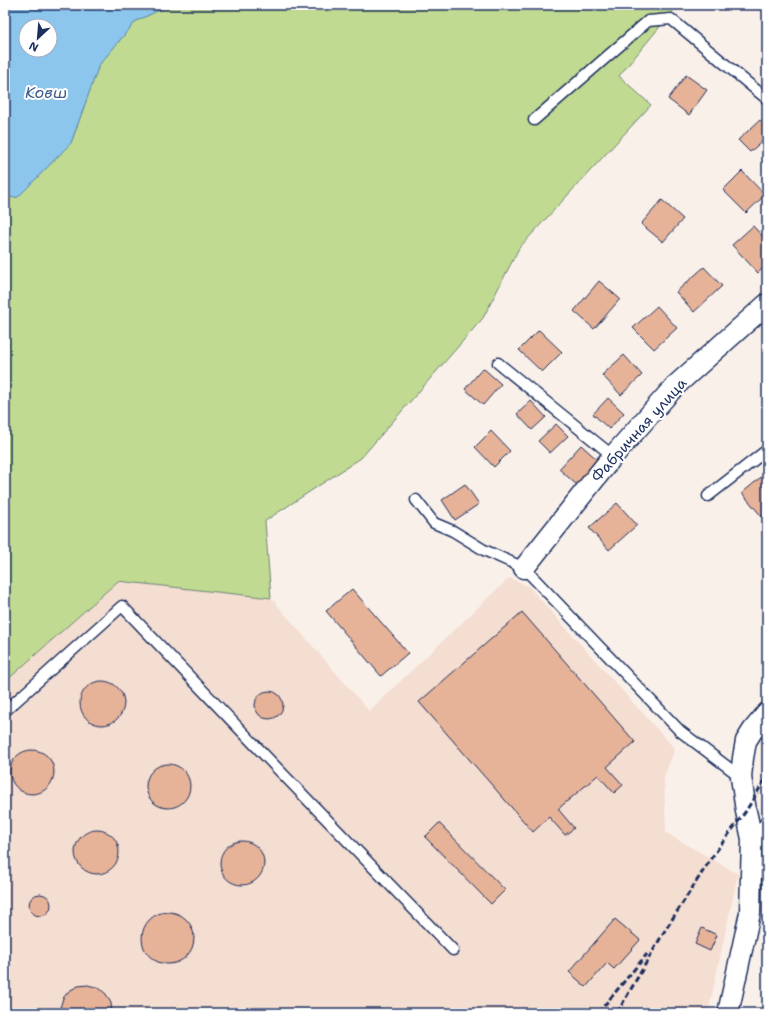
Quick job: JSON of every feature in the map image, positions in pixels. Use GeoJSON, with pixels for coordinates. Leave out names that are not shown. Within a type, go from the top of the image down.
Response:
{"type":"FeatureCollection","features":[{"type":"Feature","properties":{"kind":"street","name":"Фабричная улица"},"geometry":{"type":"LineString","coordinates":[[524,568],[613,456],[675,386],[767,304]]}},
{"type":"Feature","properties":{"kind":"street"},"geometry":{"type":"LineString","coordinates":[[728,1013],[750,913],[752,839],[741,777],[743,758],[746,741],[767,713]]}},
{"type":"Feature","properties":{"kind":"lane"},"geometry":{"type":"LineString","coordinates":[[534,120],[648,21],[663,19],[671,19],[767,98]]}},
{"type":"Feature","properties":{"kind":"lane"},"geometry":{"type":"LineString","coordinates":[[498,363],[613,456]]}},
{"type":"Feature","properties":{"kind":"lane"},"geometry":{"type":"LineString","coordinates":[[708,496],[767,450]]}},
{"type":"Feature","properties":{"kind":"lane"},"geometry":{"type":"LineString","coordinates":[[416,500],[434,523],[453,531],[484,550],[524,568],[680,731],[741,777]]}},
{"type":"Feature","properties":{"kind":"lane"},"geometry":{"type":"LineString","coordinates":[[5,711],[122,606],[270,762],[453,950]]}},
{"type":"Feature","properties":{"kind":"lane"},"geometry":{"type":"LineString","coordinates":[[752,839],[767,821]]}},
{"type":"Feature","properties":{"kind":"shaded area"},"geometry":{"type":"Polygon","coordinates":[[[509,578],[528,586],[675,749],[664,776],[666,833],[738,874],[708,1013],[5,1013],[5,682],[118,581],[271,598],[369,711],[509,578]]]}},
{"type":"Feature","properties":{"kind":"green space"},"geometry":{"type":"Polygon","coordinates":[[[170,5],[678,5],[619,76],[651,105],[519,248],[483,318],[361,458],[265,521],[271,598],[118,581],[5,682],[5,198],[18,197],[71,143],[99,65],[136,21],[170,5]]]}},
{"type":"Feature","properties":{"kind":"water","name":"Ковш"},"geometry":{"type":"Polygon","coordinates":[[[5,5],[170,5],[136,21],[99,65],[71,143],[18,197],[5,198],[5,5]]]}},
{"type":"Feature","properties":{"kind":"building"},"geometry":{"type":"Polygon","coordinates":[[[686,75],[707,90],[689,115],[668,99],[686,75]]]}},
{"type":"Feature","properties":{"kind":"building"},"geometry":{"type":"Polygon","coordinates":[[[760,120],[767,127],[767,137],[750,152],[738,140],[760,120]]]}},
{"type":"Feature","properties":{"kind":"building"},"geometry":{"type":"Polygon","coordinates":[[[742,171],[765,195],[746,213],[723,190],[742,171]]]}},
{"type":"Feature","properties":{"kind":"building"},"geometry":{"type":"Polygon","coordinates":[[[662,200],[683,219],[663,242],[641,224],[662,200]]]}},
{"type":"Feature","properties":{"kind":"building"},"geometry":{"type":"Polygon","coordinates":[[[753,226],[767,241],[767,264],[758,273],[732,245],[753,226]]]}},
{"type":"Feature","properties":{"kind":"building"},"geometry":{"type":"Polygon","coordinates":[[[704,267],[722,286],[694,312],[676,292],[704,267]]]}},
{"type":"Feature","properties":{"kind":"building"},"geometry":{"type":"Polygon","coordinates":[[[599,281],[620,299],[594,329],[574,311],[599,281]]]}},
{"type":"Feature","properties":{"kind":"building"},"geometry":{"type":"Polygon","coordinates":[[[657,306],[677,328],[654,349],[633,328],[657,306]]]}},
{"type":"Feature","properties":{"kind":"building"},"geometry":{"type":"Polygon","coordinates":[[[539,330],[562,352],[542,372],[519,350],[539,330]]]}},
{"type":"Feature","properties":{"kind":"building"},"geometry":{"type":"Polygon","coordinates":[[[624,355],[642,375],[621,395],[602,375],[624,355]]]}},
{"type":"Feature","properties":{"kind":"building"},"geometry":{"type":"Polygon","coordinates":[[[483,368],[501,384],[483,405],[465,389],[483,368]]]}},
{"type":"Feature","properties":{"kind":"building"},"geometry":{"type":"Polygon","coordinates":[[[608,398],[624,413],[609,429],[593,414],[608,398]]]}},
{"type":"Feature","properties":{"kind":"building"},"geometry":{"type":"Polygon","coordinates":[[[531,401],[546,417],[532,430],[517,414],[531,401]]]}},
{"type":"Feature","properties":{"kind":"building"},"geometry":{"type":"Polygon","coordinates":[[[556,424],[568,436],[550,453],[538,441],[556,424]]]}},
{"type":"Feature","properties":{"kind":"building"},"geometry":{"type":"Polygon","coordinates":[[[491,431],[510,451],[494,467],[475,447],[491,431]]]}},
{"type":"Feature","properties":{"kind":"building"},"geometry":{"type":"Polygon","coordinates":[[[581,445],[600,462],[578,486],[559,469],[581,445]]]}},
{"type":"Feature","properties":{"kind":"building"},"geometry":{"type":"Polygon","coordinates":[[[767,472],[767,515],[763,518],[742,493],[767,472]]]}},
{"type":"Feature","properties":{"kind":"building"},"geometry":{"type":"Polygon","coordinates":[[[465,484],[479,504],[455,520],[442,500],[465,484]]]}},
{"type":"Feature","properties":{"kind":"building"},"geometry":{"type":"Polygon","coordinates":[[[617,503],[637,525],[609,550],[589,528],[617,503]]]}},
{"type":"Feature","properties":{"kind":"building"},"geometry":{"type":"Polygon","coordinates":[[[352,589],[408,653],[381,676],[326,611],[352,589]]]}},
{"type":"Feature","properties":{"kind":"building"},"geometry":{"type":"Polygon","coordinates":[[[522,612],[635,742],[607,767],[623,785],[614,793],[598,775],[558,809],[574,828],[565,835],[549,817],[533,832],[419,702],[522,612]]]}},
{"type":"Feature","properties":{"kind":"building"},"geometry":{"type":"Polygon","coordinates":[[[102,681],[114,685],[120,691],[124,703],[120,715],[114,721],[102,725],[90,721],[84,715],[80,703],[84,691],[90,685],[102,681]]]}},
{"type":"Feature","properties":{"kind":"building"},"geometry":{"type":"Polygon","coordinates":[[[269,691],[279,695],[283,705],[279,715],[269,719],[259,715],[255,705],[259,695],[269,691]]]}},
{"type":"Feature","properties":{"kind":"building"},"geometry":{"type":"Polygon","coordinates":[[[32,750],[44,754],[50,760],[54,772],[50,784],[44,790],[32,794],[20,790],[14,784],[10,772],[14,760],[20,754],[32,750]]]}},
{"type":"Feature","properties":{"kind":"building"},"geometry":{"type":"Polygon","coordinates":[[[168,764],[180,768],[186,774],[190,786],[186,798],[180,804],[168,808],[156,804],[150,798],[146,786],[150,774],[156,768],[168,764]]]}},
{"type":"Feature","properties":{"kind":"building"},"geometry":{"type":"Polygon","coordinates":[[[439,823],[505,890],[491,904],[425,837],[439,823]]]}},
{"type":"Feature","properties":{"kind":"building"},"geometry":{"type":"Polygon","coordinates":[[[97,830],[109,834],[115,840],[119,852],[115,864],[109,870],[97,874],[85,870],[79,864],[75,852],[79,840],[85,834],[97,830]]]}},
{"type":"Feature","properties":{"kind":"building"},"geometry":{"type":"Polygon","coordinates":[[[242,841],[254,845],[260,851],[264,863],[260,875],[254,881],[242,885],[230,881],[224,875],[220,863],[224,851],[230,845],[242,841]]]}},
{"type":"Feature","properties":{"kind":"building"},"geometry":{"type":"Polygon","coordinates":[[[40,894],[48,897],[51,905],[48,913],[40,916],[32,913],[29,905],[32,897],[40,894]]]}},
{"type":"Feature","properties":{"kind":"building"},"geometry":{"type":"Polygon","coordinates":[[[168,912],[182,916],[190,924],[194,938],[190,952],[182,960],[168,964],[154,960],[146,952],[142,938],[146,924],[154,916],[168,912]]]}},
{"type":"Feature","properties":{"kind":"building"},"geometry":{"type":"Polygon","coordinates":[[[615,919],[640,940],[614,969],[607,963],[586,987],[569,972],[615,919]]]}},
{"type":"Feature","properties":{"kind":"building"},"geometry":{"type":"Polygon","coordinates":[[[702,928],[717,935],[710,951],[695,944],[702,928]]]}},
{"type":"Feature","properties":{"kind":"building"},"geometry":{"type":"Polygon","coordinates":[[[88,985],[99,988],[106,994],[111,1003],[112,1013],[60,1013],[63,998],[69,991],[78,986],[88,985]]]}},
{"type":"Feature","properties":{"kind":"railway"},"geometry":{"type":"LineString","coordinates":[[617,1013],[664,932],[712,857],[746,811],[767,776]]}},
{"type":"Feature","properties":{"kind":"railway"},"geometry":{"type":"LineString","coordinates":[[598,1013],[647,954]]}}]}
